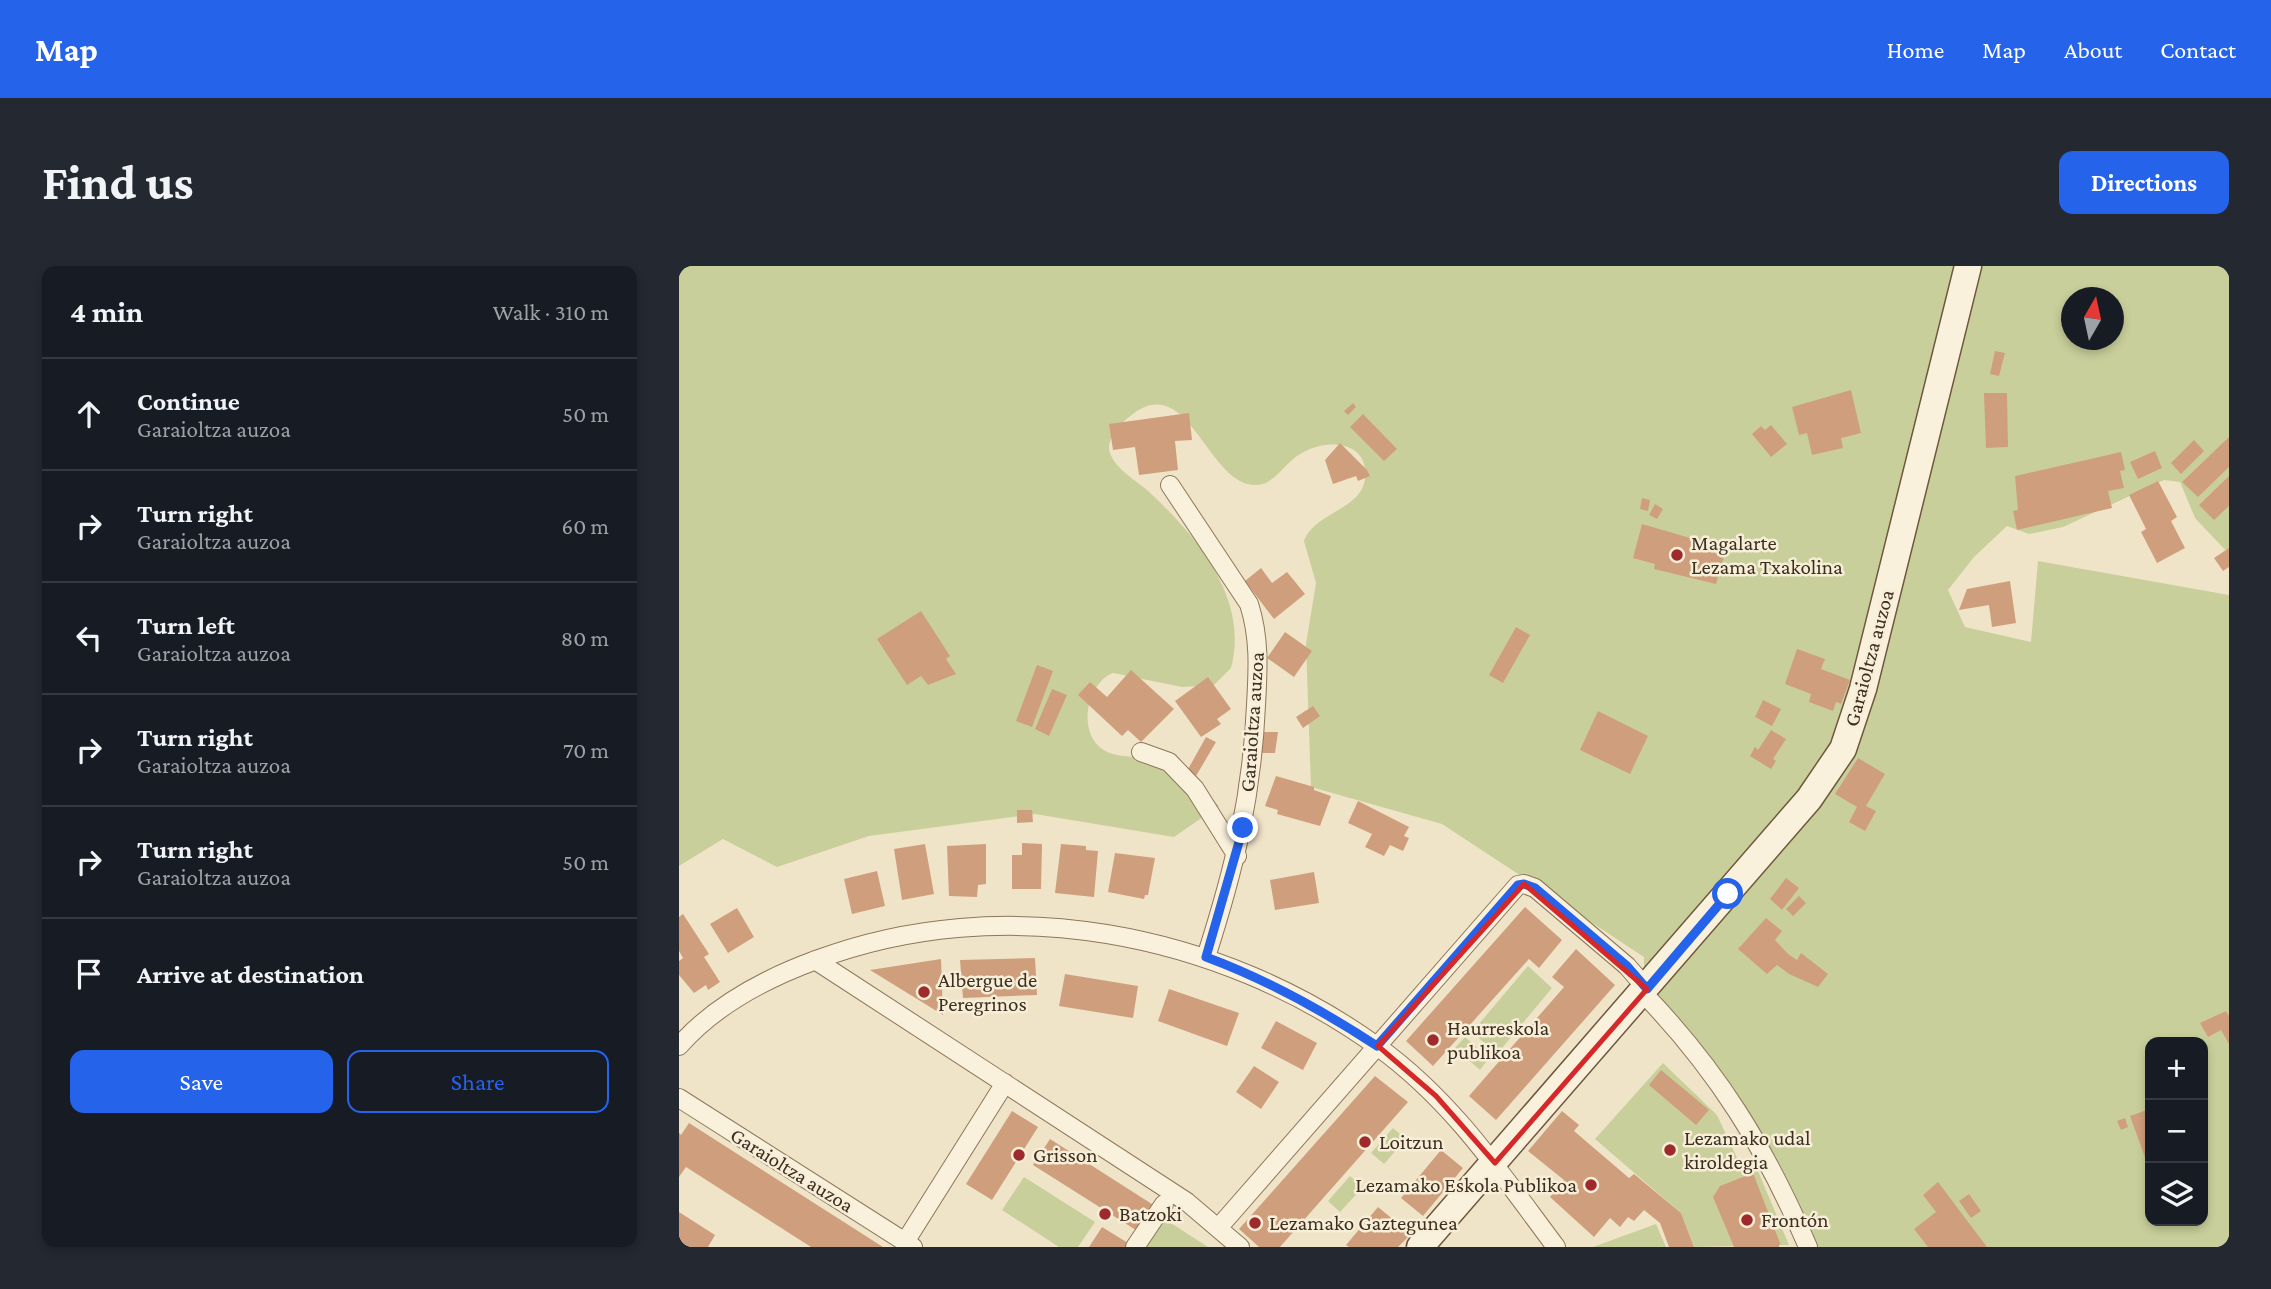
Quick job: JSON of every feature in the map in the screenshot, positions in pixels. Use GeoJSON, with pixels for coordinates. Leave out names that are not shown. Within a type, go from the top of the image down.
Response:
{"type":"FeatureCollection","features":[{"type":"Feature","properties":{"kind":"street","name":"Garaioltza auzoa"},"geometry":{"type":"LineString","coordinates":[[1420,1247],[1809,799],[1843,749],[1863,689],[1968,266]]}},
{"type":"Feature","properties":{"kind":"street","name":"Garaioltza auzoa"},"geometry":{"type":"LineString","coordinates":[[1170,485],[1249,604],[1256,626],[1259,653],[1255,741],[1237,856],[1206,957]]}},
{"type":"Feature","properties":{"kind":"street"},"geometry":{"type":"LineString","coordinates":[[1141,751],[1169,762],[1195,789],[1237,856]]}},
{"type":"Feature","properties":{"kind":"street"},"geometry":{"type":"LineString","coordinates":[[1219,1227],[1509,895],[1524,884],[1535,888],[1627,966],[1684,1037],[1736,1106],[1781,1186],[1808,1247]]}},
{"type":"Feature","properties":{"kind":"street"},"geometry":{"type":"LineString","coordinates":[[679,1046],[731,1003],[764,982],[815,960],[893,937],[943,930],[1011,926],[1087,931],[1136,939],[1206,957],[1260,978],[1331,1015],[1377,1046],[1436,1096],[1495,1163],[1556,1247]]}},
{"type":"Feature","properties":{"kind":"street"},"geometry":{"type":"LineString","coordinates":[[850,983],[847,961],[852,948]]}},
{"type":"Feature","properties":{"kind":"street"},"geometry":{"type":"LineString","coordinates":[[815,960],[1187,1202],[1240,1247]]}},
{"type":"Feature","properties":{"kind":"street","name":"Garaioltza auzoa"},"geometry":{"type":"LineString","coordinates":[[679,1098],[909,1245],[1005,1083]]}},
{"type":"Feature","properties":{"kind":"street"},"geometry":{"type":"LineString","coordinates":[[1135,1247],[1164,1203]]}},
{"type":"Feature","properties":{"kind":"highlighted area"},"geometry":{"type":"Polygon","coordinates":[[[1524,884],[1647,989],[1495,1163],[1436,1096],[1378,1046],[1524,884]]]}},
{"type":"Feature","properties":{"kind":"green space"},"geometry":{"type":"Polygon","coordinates":[[[679,266],[2229,266],[2229,554],[2195,518],[2180,482],[2164,480],[2063,527],[2029,534],[2007,526],[1974,557],[1948,590],[1965,627],[2031,642],[2038,561],[2229,595],[2229,1247],[1814,1247],[1766,1145],[1733,1088],[1702,1052],[1644,1001],[1644,957],[1442,824],[1311,787],[1306,644],[1316,583],[1304,541],[1318,523],[1355,498],[1365,479],[1364,465],[1359,455],[1350,448],[1339,445],[1327,445],[1302,453],[1263,484],[1244,483],[1228,472],[1184,419],[1168,407],[1150,405],[1129,417],[1111,439],[1110,454],[1118,466],[1165,507],[1200,547],[1214,569],[1233,617],[1235,642],[1231,668],[1214,685],[1182,687],[1113,673],[1104,678],[1097,687],[1088,708],[1090,731],[1094,741],[1102,749],[1115,754],[1169,763],[1193,778],[1219,806],[1174,837],[1035,814],[869,836],[777,867],[723,839],[679,866],[679,266]]]}},
{"type":"Feature","properties":{"kind":"green space"},"geometry":{"type":"Polygon","coordinates":[[[1528,966],[1552,988],[1497,1054],[1472,1032],[1528,966]]]}},
{"type":"Feature","properties":{"kind":"green space"},"geometry":{"type":"Polygon","coordinates":[[[1465,1037],[1489,1058],[1480,1070],[1455,1048],[1465,1037]]]}},
{"type":"Feature","properties":{"kind":"green space","name":"Lezamako udal kiroldegia"},"geometry":{"type":"Polygon","coordinates":[[[1663,1063],[1717,1115],[1738,1160],[1758,1171],[1789,1245],[1694,1247],[1681,1213],[1595,1139],[1663,1063]]]}},
{"type":"Feature","properties":{"kind":"green space"},"geometry":{"type":"Polygon","coordinates":[[[1393,1128],[1406,1139],[1384,1164],[1371,1153],[1393,1128]]]}},
{"type":"Feature","properties":{"kind":"green space"},"geometry":{"type":"Polygon","coordinates":[[[1350,1176],[1363,1187],[1340,1212],[1328,1201],[1350,1176]]]}},
{"type":"Feature","properties":{"kind":"green space"},"geometry":{"type":"Polygon","coordinates":[[[1024,1177],[1095,1222],[1078,1247],[1059,1247],[1002,1210],[1024,1177]]]}},
{"type":"Feature","properties":{"kind":"green space"},"geometry":{"type":"Polygon","coordinates":[[[1160,1216],[1208,1247],[1140,1247],[1160,1216]]]}},
{"type":"Feature","properties":{"kind":"green space"},"geometry":{"type":"Polygon","coordinates":[[[1656,1224],[1666,1247],[1593,1247],[1656,1224]]]}},
{"type":"Feature","properties":{"kind":"building"},"geometry":{"type":"Polygon","coordinates":[[[1995,351],[2005,353],[1999,376],[1990,374],[1995,351]]]}},
{"type":"Feature","properties":{"kind":"building"},"geometry":{"type":"Polygon","coordinates":[[[1851,390],[1861,433],[1841,438],[1843,448],[1812,455],[1807,433],[1799,435],[1792,407],[1851,390]]]}},
{"type":"Feature","properties":{"kind":"building"},"geometry":{"type":"Polygon","coordinates":[[[1984,393],[2007,393],[2008,447],[1986,448],[1984,393]]]}},
{"type":"Feature","properties":{"kind":"building"},"geometry":{"type":"Polygon","coordinates":[[[1353,403],[1356,407],[1348,415],[1344,411],[1353,403]]]}},
{"type":"Feature","properties":{"kind":"building"},"geometry":{"type":"Polygon","coordinates":[[[1189,413],[1192,440],[1175,441],[1178,470],[1139,475],[1135,447],[1113,450],[1109,424],[1189,413]]]}},
{"type":"Feature","properties":{"kind":"building"},"geometry":{"type":"Polygon","coordinates":[[[1363,414],[1397,449],[1384,461],[1350,427],[1363,414]]]}},
{"type":"Feature","properties":{"kind":"building"},"geometry":{"type":"Polygon","coordinates":[[[1771,425],[1787,444],[1771,457],[1752,434],[1761,426],[1765,430],[1771,425]]]}},
{"type":"Feature","properties":{"kind":"building"},"geometry":{"type":"Polygon","coordinates":[[[2229,437],[2229,467],[2198,497],[2182,482],[2229,437]]]}},
{"type":"Feature","properties":{"kind":"building"},"geometry":{"type":"Polygon","coordinates":[[[2194,440],[2204,451],[2181,474],[2171,463],[2194,440]]]}},
{"type":"Feature","properties":{"kind":"building"},"geometry":{"type":"Polygon","coordinates":[[[1340,443],[1370,476],[1358,481],[1356,476],[1333,484],[1325,460],[1340,443]]]}},
{"type":"Feature","properties":{"kind":"building"},"geometry":{"type":"Polygon","coordinates":[[[2155,451],[2162,468],[2138,479],[2130,462],[2155,451]]]}},
{"type":"Feature","properties":{"kind":"building"},"geometry":{"type":"Polygon","coordinates":[[[2121,452],[2125,470],[2120,471],[2124,488],[2108,491],[2112,508],[2017,530],[2013,511],[2018,510],[2015,476],[2121,452]]]}},
{"type":"Feature","properties":{"kind":"building"},"geometry":{"type":"Polygon","coordinates":[[[2229,476],[2229,506],[2214,520],[2199,505],[2229,476]]]}},
{"type":"Feature","properties":{"kind":"building"},"geometry":{"type":"Polygon","coordinates":[[[2158,481],[2177,517],[2171,521],[2185,548],[2157,563],[2141,532],[2146,529],[2129,495],[2158,481]]]}},
{"type":"Feature","properties":{"kind":"building"},"geometry":{"type":"Polygon","coordinates":[[[1642,498],[1650,500],[1648,511],[1640,509],[1642,498]]]}},
{"type":"Feature","properties":{"kind":"building"},"geometry":{"type":"Polygon","coordinates":[[[1655,504],[1663,509],[1657,519],[1649,515],[1655,504]]]}},
{"type":"Feature","properties":{"kind":"building","name":"Magalarte Lezama Txakolina"},"geometry":{"type":"Polygon","coordinates":[[[1642,524],[1704,542],[1702,549],[1724,556],[1716,584],[1654,569],[1655,564],[1633,558],[1642,524]]]}},
{"type":"Feature","properties":{"kind":"building"},"geometry":{"type":"Polygon","coordinates":[[[2229,548],[2229,567],[2223,571],[2214,558],[2229,548]]]}},
{"type":"Feature","properties":{"kind":"building"},"geometry":{"type":"Polygon","coordinates":[[[1261,568],[1272,583],[1287,572],[1305,594],[1274,619],[1245,581],[1261,568]]]}},
{"type":"Feature","properties":{"kind":"building"},"geometry":{"type":"Polygon","coordinates":[[[2010,581],[2016,623],[1992,627],[1989,605],[1959,610],[1967,589],[2010,581]]]}},
{"type":"Feature","properties":{"kind":"building"},"geometry":{"type":"Polygon","coordinates":[[[921,611],[950,656],[946,659],[956,674],[928,685],[921,676],[907,685],[877,639],[921,611]]]}},
{"type":"Feature","properties":{"kind":"building"},"geometry":{"type":"Polygon","coordinates":[[[1516,627],[1530,635],[1503,683],[1489,675],[1516,627]]]}},
{"type":"Feature","properties":{"kind":"building"},"geometry":{"type":"Polygon","coordinates":[[[1285,632],[1312,651],[1294,677],[1267,658],[1285,632]]]}},
{"type":"Feature","properties":{"kind":"building"},"geometry":{"type":"Polygon","coordinates":[[[1797,649],[1825,659],[1821,669],[1850,680],[1841,704],[1836,702],[1833,711],[1809,702],[1811,694],[1785,684],[1797,649]]]}},
{"type":"Feature","properties":{"kind":"building"},"geometry":{"type":"Polygon","coordinates":[[[1037,665],[1053,671],[1032,727],[1016,721],[1037,665]]]}},
{"type":"Feature","properties":{"kind":"building"},"geometry":{"type":"Polygon","coordinates":[[[1131,670],[1174,709],[1141,742],[1128,730],[1122,736],[1078,695],[1090,682],[1107,697],[1131,670]]]}},
{"type":"Feature","properties":{"kind":"building"},"geometry":{"type":"Polygon","coordinates":[[[1208,677],[1231,709],[1217,719],[1221,724],[1201,737],[1175,701],[1208,677]]]}},
{"type":"Feature","properties":{"kind":"building"},"geometry":{"type":"Polygon","coordinates":[[[1052,689],[1067,695],[1049,736],[1035,729],[1052,689]]]}},
{"type":"Feature","properties":{"kind":"building"},"geometry":{"type":"Polygon","coordinates":[[[1763,700],[1781,709],[1772,726],[1755,717],[1763,700]]]}},
{"type":"Feature","properties":{"kind":"building"},"geometry":{"type":"Polygon","coordinates":[[[1313,706],[1320,716],[1303,728],[1296,717],[1313,706]]]}},
{"type":"Feature","properties":{"kind":"building"},"geometry":{"type":"Polygon","coordinates":[[[1598,711],[1648,736],[1630,774],[1580,750],[1598,711]]]}},
{"type":"Feature","properties":{"kind":"building"},"geometry":{"type":"Polygon","coordinates":[[[1771,730],[1786,739],[1773,759],[1776,761],[1771,769],[1750,756],[1755,747],[1758,750],[1771,730]]]}},
{"type":"Feature","properties":{"kind":"building"},"geometry":{"type":"Polygon","coordinates":[[[1262,732],[1278,732],[1275,753],[1262,753],[1262,732]]]}},
{"type":"Feature","properties":{"kind":"building"},"geometry":{"type":"Polygon","coordinates":[[[1206,737],[1216,742],[1196,776],[1187,771],[1206,737]]]}},
{"type":"Feature","properties":{"kind":"building"},"geometry":{"type":"Polygon","coordinates":[[[1858,758],[1885,774],[1866,806],[1876,811],[1865,831],[1849,822],[1857,807],[1835,794],[1858,758]]]}},
{"type":"Feature","properties":{"kind":"building"},"geometry":{"type":"Polygon","coordinates":[[[1276,776],[1314,787],[1314,790],[1331,796],[1320,826],[1277,814],[1278,810],[1265,806],[1276,776]]]}},
{"type":"Feature","properties":{"kind":"building"},"geometry":{"type":"Polygon","coordinates":[[[1358,801],[1409,827],[1404,836],[1409,838],[1403,851],[1390,845],[1384,856],[1365,847],[1372,834],[1348,823],[1358,801]]]}},
{"type":"Feature","properties":{"kind":"building"},"geometry":{"type":"Polygon","coordinates":[[[1017,810],[1032,810],[1033,822],[1017,823],[1017,810]]]}},
{"type":"Feature","properties":{"kind":"building"},"geometry":{"type":"Polygon","coordinates":[[[1022,843],[1042,844],[1041,889],[1012,889],[1012,855],[1022,855],[1022,843]]]}},
{"type":"Feature","properties":{"kind":"building"},"geometry":{"type":"Polygon","coordinates":[[[925,844],[934,894],[902,900],[894,849],[925,844]]]}},
{"type":"Feature","properties":{"kind":"building"},"geometry":{"type":"Polygon","coordinates":[[[986,844],[986,884],[978,885],[977,897],[949,896],[947,846],[986,844]]]}},
{"type":"Feature","properties":{"kind":"building"},"geometry":{"type":"Polygon","coordinates":[[[1061,844],[1086,846],[1086,850],[1098,851],[1094,897],[1055,893],[1061,844]]]}},
{"type":"Feature","properties":{"kind":"building"},"geometry":{"type":"Polygon","coordinates":[[[1115,853],[1155,858],[1148,895],[1145,895],[1144,899],[1108,892],[1115,853]]]}},
{"type":"Feature","properties":{"kind":"building"},"geometry":{"type":"Polygon","coordinates":[[[877,871],[885,906],[852,914],[844,879],[877,871]]]}},
{"type":"Feature","properties":{"kind":"building"},"geometry":{"type":"Polygon","coordinates":[[[1314,872],[1319,903],[1275,910],[1270,880],[1314,872]]]}},
{"type":"Feature","properties":{"kind":"building"},"geometry":{"type":"Polygon","coordinates":[[[1786,878],[1799,888],[1782,910],[1770,899],[1786,878]]]}},
{"type":"Feature","properties":{"kind":"building"},"geometry":{"type":"Polygon","coordinates":[[[1799,896],[1806,903],[1793,916],[1786,909],[1799,896]]]}},
{"type":"Feature","properties":{"kind":"building"},"geometry":{"type":"Polygon","coordinates":[[[1525,907],[1562,940],[1539,968],[1529,959],[1433,1066],[1406,1041],[1525,907]]]}},
{"type":"Feature","properties":{"kind":"building"},"geometry":{"type":"Polygon","coordinates":[[[737,908],[754,937],[728,953],[710,924],[737,908]]]}},
{"type":"Feature","properties":{"kind":"building"},"geometry":{"type":"Polygon","coordinates":[[[683,914],[709,954],[704,957],[720,982],[708,990],[706,985],[694,993],[679,975],[679,961],[683,958],[679,951],[679,917],[683,914]]]}},
{"type":"Feature","properties":{"kind":"building"},"geometry":{"type":"Polygon","coordinates":[[[1766,918],[1782,931],[1775,940],[1788,954],[1797,960],[1801,953],[1828,974],[1818,987],[1789,974],[1777,965],[1767,974],[1738,949],[1766,918]]]}},
{"type":"Feature","properties":{"kind":"building"},"geometry":{"type":"Polygon","coordinates":[[[1576,949],[1615,985],[1496,1120],[1469,1096],[1564,987],[1552,977],[1576,949]]]}},
{"type":"Feature","properties":{"kind":"building"},"geometry":{"type":"Polygon","coordinates":[[[1035,958],[1037,995],[963,998],[960,960],[1035,958]]]}},
{"type":"Feature","properties":{"kind":"building","name":"Albergue de Peregrinos"},"geometry":{"type":"Polygon","coordinates":[[[941,959],[943,1015],[870,970],[941,959]]]}},
{"type":"Feature","properties":{"kind":"building"},"geometry":{"type":"Polygon","coordinates":[[[1065,974],[1138,986],[1133,1018],[1059,1006],[1065,974]]]}},
{"type":"Feature","properties":{"kind":"building"},"geometry":{"type":"Polygon","coordinates":[[[1169,989],[1239,1013],[1227,1046],[1158,1021],[1169,989]]]}},
{"type":"Feature","properties":{"kind":"building"},"geometry":{"type":"Polygon","coordinates":[[[2226,1011],[2229,1016],[2229,1044],[2221,1030],[2208,1037],[2200,1023],[2226,1011]]]}},
{"type":"Feature","properties":{"kind":"building"},"geometry":{"type":"Polygon","coordinates":[[[1276,1021],[1317,1043],[1303,1070],[1261,1048],[1276,1021]]]}},
{"type":"Feature","properties":{"kind":"building"},"geometry":{"type":"Polygon","coordinates":[[[1254,1066],[1279,1082],[1261,1109],[1236,1092],[1254,1066]]]}},
{"type":"Feature","properties":{"kind":"building"},"geometry":{"type":"Polygon","coordinates":[[[1661,1070],[1709,1110],[1696,1125],[1649,1085],[1661,1070]]]}},
{"type":"Feature","properties":{"kind":"building"},"geometry":{"type":"Polygon","coordinates":[[[1375,1076],[1408,1102],[1280,1247],[1259,1247],[1239,1229],[1375,1076]]]}},
{"type":"Feature","properties":{"kind":"building"},"geometry":{"type":"Polygon","coordinates":[[[1012,1111],[1038,1127],[992,1200],[966,1184],[1012,1111]]]}},
{"type":"Feature","properties":{"kind":"building","name":"Lezamako Eskola Publikoa"},"geometry":{"type":"Polygon","coordinates":[[[1562,1111],[1579,1125],[1574,1131],[1629,1178],[1634,1174],[1681,1213],[1694,1247],[1669,1247],[1660,1223],[1644,1210],[1634,1221],[1628,1217],[1620,1227],[1610,1218],[1594,1237],[1550,1197],[1564,1180],[1528,1151],[1562,1111]]]}},
{"type":"Feature","properties":{"kind":"building"},"geometry":{"type":"Polygon","coordinates":[[[2145,1111],[2145,1157],[2130,1116],[2145,1111]]]}},
{"type":"Feature","properties":{"kind":"building"},"geometry":{"type":"Polygon","coordinates":[[[2125,1118],[2128,1127],[2121,1130],[2117,1121],[2125,1118]]]}},
{"type":"Feature","properties":{"kind":"building"},"geometry":{"type":"Polygon","coordinates":[[[689,1123],[883,1247],[811,1247],[686,1167],[679,1177],[679,1133],[681,1135],[689,1123]]]}},
{"type":"Feature","properties":{"kind":"building"},"geometry":{"type":"Polygon","coordinates":[[[1050,1139],[1155,1206],[1139,1232],[1033,1165],[1050,1139]]]}},
{"type":"Feature","properties":{"kind":"building"},"geometry":{"type":"Polygon","coordinates":[[[1441,1150],[1463,1168],[1423,1216],[1401,1198],[1441,1150]]]}},
{"type":"Feature","properties":{"kind":"building","name":"Frontón"},"geometry":{"type":"Polygon","coordinates":[[[1753,1173],[1780,1243],[1779,1247],[1734,1247],[1713,1197],[1720,1186],[1753,1173]]]}},
{"type":"Feature","properties":{"kind":"building"},"geometry":{"type":"Polygon","coordinates":[[[1938,1182],[1987,1247],[1928,1247],[1914,1229],[1936,1212],[1923,1195],[1938,1182]]]}},
{"type":"Feature","properties":{"kind":"building"},"geometry":{"type":"Polygon","coordinates":[[[1969,1194],[1981,1211],[1971,1218],[1959,1201],[1969,1194]]]}},
{"type":"Feature","properties":{"kind":"building"},"geometry":{"type":"Polygon","coordinates":[[[1378,1207],[1411,1234],[1398,1247],[1346,1245],[1378,1207]]]}},
{"type":"Feature","properties":{"kind":"building"},"geometry":{"type":"Polygon","coordinates":[[[679,1212],[715,1235],[708,1247],[679,1247],[679,1212]]]}},
{"type":"Feature","properties":{"kind":"building"},"geometry":{"type":"Polygon","coordinates":[[[1102,1227],[1128,1243],[1126,1247],[1089,1247],[1102,1227]]]}},
{"type":"Feature","properties":{"kind":"place","name":"Magalarte Lezama Txakolina"},"geometry":{"type":"Point","coordinates":[1677,555]}},
{"type":"Feature","properties":{"kind":"place","name":"Albergue de Peregrinos"},"geometry":{"type":"Point","coordinates":[924,992]}},
{"type":"Feature","properties":{"kind":"place","name":"Haurreskola publikoa"},"geometry":{"type":"Point","coordinates":[1433,1040]}},
{"type":"Feature","properties":{"kind":"place","name":"Loitzun"},"geometry":{"type":"Point","coordinates":[1365,1142]}},
{"type":"Feature","properties":{"kind":"place","name":"Lezamako udal kiroldegia"},"geometry":{"type":"Point","coordinates":[1670,1150]}},
{"type":"Feature","properties":{"kind":"place","name":"Grisson"},"geometry":{"type":"Point","coordinates":[1019,1155]}},
{"type":"Feature","properties":{"kind":"place","name":"Lezamako Eskola Publikoa"},"geometry":{"type":"Point","coordinates":[1591,1185]}},
{"type":"Feature","properties":{"kind":"place","name":"Batzoki"},"geometry":{"type":"Point","coordinates":[1105,1214]}},
{"type":"Feature","properties":{"kind":"place","name":"Frontón"},"geometry":{"type":"Point","coordinates":[1747,1220]}},
{"type":"Feature","properties":{"kind":"place","name":"Lezamako Gaztegunea"},"geometry":{"type":"Point","coordinates":[1255,1223]}},
{"type":"Feature","properties":{"kind":"route"},"geometry":{"type":"LineString","coordinates":[[1243,828],[1206,957],[1260,978],[1331,1015],[1377,1046],[1518,885],[1535,888],[1627,966],[1647,989],[1728,894]]}}]}
